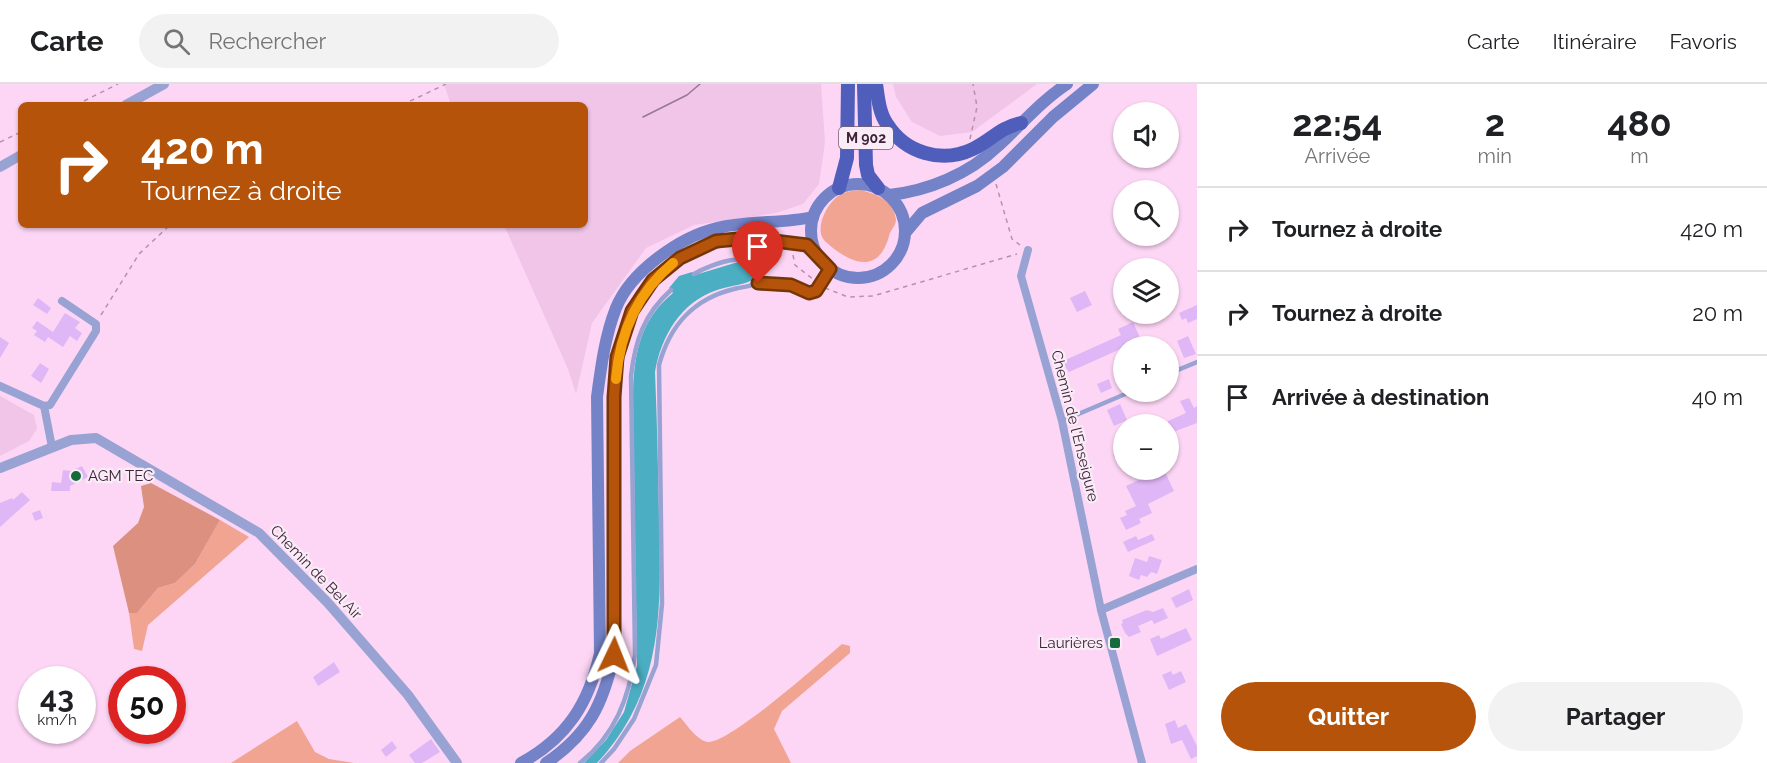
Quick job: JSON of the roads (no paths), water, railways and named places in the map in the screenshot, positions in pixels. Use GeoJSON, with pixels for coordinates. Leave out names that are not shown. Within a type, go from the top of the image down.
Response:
{"type":"FeatureCollection","features":[{"type":"Feature","properties":{"kind":"highway","name":"M 902"},"geometry":{"type":"LineString","coordinates":[[839,188],[847,158],[848,84]]}},
{"type":"Feature","properties":{"kind":"highway","name":"M 902"},"geometry":{"type":"LineString","coordinates":[[864,84],[866,165],[868,175],[884,191]]}},
{"type":"Feature","properties":{"kind":"highway"},"geometry":{"type":"LineString","coordinates":[[876,84],[879,105],[886,124],[901,141],[917,151],[935,156],[959,155],[979,146],[1005,126],[1021,123]]}},
{"type":"Feature","properties":{"kind":"main road"},"geometry":{"type":"LineString","coordinates":[[817,254],[812,236],[813,217],[828,195],[839,188],[859,184],[884,191],[922,189],[953,176],[996,148],[1052,94],[1068,84]]}},
{"type":"Feature","properties":{"kind":"main road"},"geometry":{"type":"LineString","coordinates":[[906,231],[922,213],[977,186],[998,172],[1053,117],[1093,84]]}},
{"type":"Feature","properties":{"kind":"main road"},"geometry":{"type":"LineString","coordinates":[[546,763],[563,751],[582,732],[597,712],[608,684],[614,655],[614,397],[617,357],[632,311],[653,280],[680,258],[716,241],[749,238],[794,242],[807,245],[830,269],[858,278],[879,273],[896,259],[903,246],[906,231],[904,218],[884,191]]}},
{"type":"Feature","properties":{"kind":"main road"},"geometry":{"type":"LineString","coordinates":[[520,763],[557,739],[573,721],[594,681],[600,653],[597,397],[603,357],[617,306],[640,273],[674,246],[694,235],[719,227],[813,217]]}},
{"type":"Feature","properties":{"kind":"street"},"geometry":{"type":"LineString","coordinates":[[131,102],[164,84]]}},
{"type":"Feature","properties":{"kind":"street"},"geometry":{"type":"LineString","coordinates":[[0,167],[18,157]]}},
{"type":"Feature","properties":{"kind":"street","name":"Chemin de l'Enseigure"},"geometry":{"type":"LineString","coordinates":[[1028,250],[1021,276],[1062,421],[1101,610],[1142,763]]}},
{"type":"Feature","properties":{"kind":"street"},"geometry":{"type":"LineString","coordinates":[[0,386],[44,406],[50,405],[93,337],[96,324],[63,302]]}},
{"type":"Feature","properties":{"kind":"street"},"geometry":{"type":"LineString","coordinates":[[44,406],[52,447]]}},
{"type":"Feature","properties":{"kind":"street","name":"Chemin de Bel Air"},"geometry":{"type":"LineString","coordinates":[[0,468],[52,447],[86,437],[105,442],[259,533],[328,603],[401,687],[454,761]]}},
{"type":"Feature","properties":{"kind":"street"},"geometry":{"type":"LineString","coordinates":[[1101,610],[1197,569]]}},
{"type":"Feature","properties":{"kind":"lane"},"geometry":{"type":"LineString","coordinates":[[694,274],[722,262],[749,259],[757,265],[760,273],[758,283]]}},
{"type":"Feature","properties":{"kind":"lane"},"geometry":{"type":"LineString","coordinates":[[601,763],[614,749],[634,719],[656,665],[662,604],[659,365],[666,343],[685,314],[715,294],[758,283],[791,285],[809,293],[816,291],[830,269]]}},
{"type":"Feature","properties":{"kind":"lane"},"geometry":{"type":"LineString","coordinates":[[580,763],[611,729],[623,708],[631,682],[635,655],[631,376],[634,350],[640,331],[650,312],[671,290]]}},
{"type":"Feature","properties":{"kind":"lane"},"geometry":{"type":"LineString","coordinates":[[1179,369],[1197,362]]}},
{"type":"Feature","properties":{"kind":"lane"},"geometry":{"type":"LineString","coordinates":[[1062,421],[1113,399]]}},
{"type":"Feature","properties":{"kind":"water"},"geometry":{"type":"Polygon","coordinates":[[[738,262],[749,263],[756,277],[743,284],[704,295],[693,303],[683,312],[668,333],[658,359],[655,372],[660,582],[654,646],[647,677],[636,706],[619,735],[597,763],[584,763],[606,740],[624,712],[637,666],[633,402],[634,371],[640,342],[652,316],[673,293],[669,288],[679,276],[692,272],[695,275],[738,262]]]}},
{"type":"Feature","properties":{"kind":"tram line"},"geometry":{"type":"LineString","coordinates":[[643,117],[687,95],[700,84]]}},
{"type":"Feature","properties":{"kind":"place","name":"AGM TEC"},"geometry":{"type":"Point","coordinates":[76,476]}},
{"type":"Feature","properties":{"kind":"place","name":"Laurières"},"geometry":{"type":"Point","coordinates":[1115,643]}}]}
